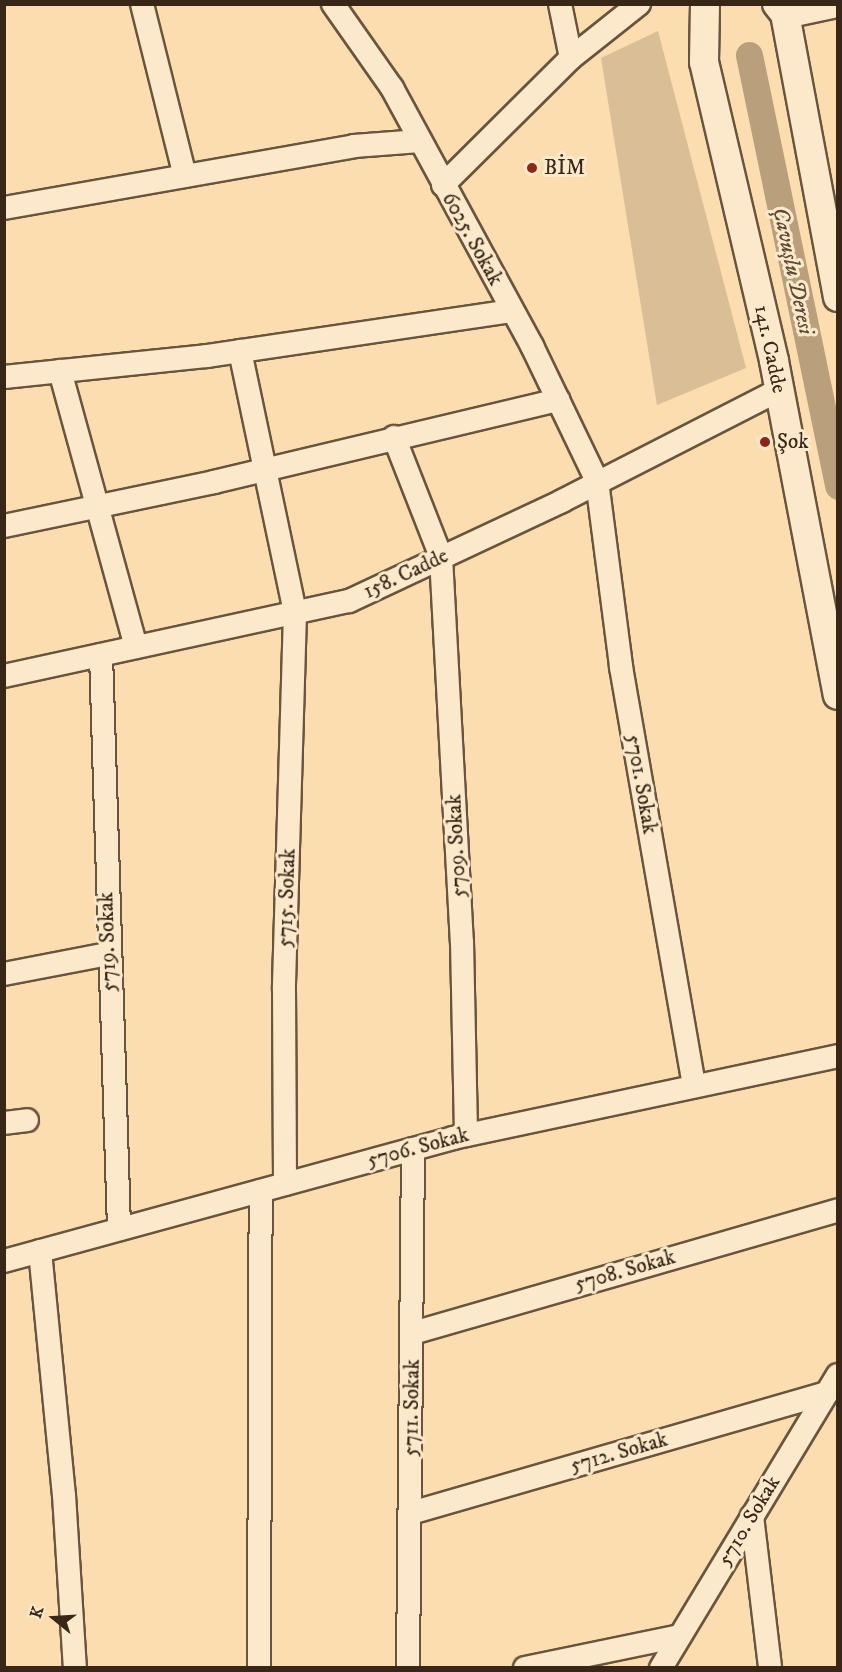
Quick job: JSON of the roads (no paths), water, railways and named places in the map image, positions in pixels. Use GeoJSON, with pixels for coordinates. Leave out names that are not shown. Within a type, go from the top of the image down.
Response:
{"type":"FeatureCollection","features":[{"type":"Feature","properties":{"kind":"street"},"geometry":{"type":"LineString","coordinates":[[142,4],[185,176]]}},
{"type":"Feature","properties":{"kind":"street","name":"6025. Sokak"},"geometry":{"type":"LineString","coordinates":[[333,4],[392,88],[442,185],[512,311],[597,482]]}},
{"type":"Feature","properties":{"kind":"street"},"geometry":{"type":"LineString","coordinates":[[560,4],[571,58]]}},
{"type":"Feature","properties":{"kind":"street"},"geometry":{"type":"LineString","coordinates":[[442,185],[571,58],[639,4]]}},
{"type":"Feature","properties":{"kind":"street","name":"141. Cadde"},"geometry":{"type":"LineString","coordinates":[[705,4],[704,62],[779,390],[837,695]]}},
{"type":"Feature","properties":{"kind":"street"},"geometry":{"type":"LineString","coordinates":[[832,4],[781,9],[837,297]]}},
{"type":"Feature","properties":{"kind":"street"},"geometry":{"type":"LineString","coordinates":[[4,208],[354,146],[420,141]]}},
{"type":"Feature","properties":{"kind":"street"},"geometry":{"type":"LineString","coordinates":[[4,377],[240,351],[512,311]]}},
{"type":"Feature","properties":{"kind":"street","name":"5715. Sokak"},"geometry":{"type":"LineString","coordinates":[[240,351],[295,613],[284,988],[285,1184]]}},
{"type":"Feature","properties":{"kind":"street"},"geometry":{"type":"LineString","coordinates":[[60,371],[100,506],[136,647]]}},
{"type":"Feature","properties":{"kind":"street","name":"158. Cadde"},"geometry":{"type":"LineString","coordinates":[[4,676],[349,601],[597,482],[779,390]]}},
{"type":"Feature","properties":{"kind":"street"},"geometry":{"type":"LineString","coordinates":[[4,526],[265,469],[558,400]]}},
{"type":"Feature","properties":{"kind":"street","name":"5709. Sokak"},"geometry":{"type":"LineString","coordinates":[[394,437],[441,557],[462,942],[466,1135]]}},
{"type":"Feature","properties":{"kind":"street","name":"5701. Sokak"},"geometry":{"type":"LineString","coordinates":[[597,482],[621,668],[694,1086]]}},
{"type":"Feature","properties":{"kind":"street","name":"5719. Sokak"},"geometry":{"type":"LineString","coordinates":[[101,655],[108,954],[120,1229]]}},
{"type":"Feature","properties":{"kind":"street"},"geometry":{"type":"LineString","coordinates":[[4,974],[108,954]]}},
{"type":"Feature","properties":{"kind":"street","name":"5706. Sokak"},"geometry":{"type":"LineString","coordinates":[[4,1261],[466,1135],[837,1056]]}},
{"type":"Feature","properties":{"kind":"street"},"geometry":{"type":"LineString","coordinates":[[4,1123],[27,1120]]}},
{"type":"Feature","properties":{"kind":"street","name":"5711. Sokak"},"geometry":{"type":"LineString","coordinates":[[408,1668],[413,1149]]}},
{"type":"Feature","properties":{"kind":"street"},"geometry":{"type":"LineString","coordinates":[[259,1668],[261,1191]]}},
{"type":"Feature","properties":{"kind":"street","name":"5708. Sokak"},"geometry":{"type":"LineString","coordinates":[[413,1333],[837,1210]]}},
{"type":"Feature","properties":{"kind":"street"},"geometry":{"type":"LineString","coordinates":[[40,1251],[64,1495],[75,1668]]}},
{"type":"Feature","properties":{"kind":"street","name":"5712. Sokak"},"geometry":{"type":"LineString","coordinates":[[411,1513],[832,1384]]}},
{"type":"Feature","properties":{"kind":"street","name":"5710. Sokak"},"geometry":{"type":"LineString","coordinates":[[661,1668],[832,1384]]}},
{"type":"Feature","properties":{"kind":"street"},"geometry":{"type":"LineString","coordinates":[[752,1516],[770,1668]]}},
{"type":"Feature","properties":{"kind":"street"},"geometry":{"type":"LineString","coordinates":[[525,1668],[679,1636]]}},
{"type":"Feature","properties":{"kind":"waterway","name":"Çavuşlu Deresi"},"geometry":{"type":"LineString","coordinates":[[749,55],[838,486]]}},
{"type":"Feature","properties":{"kind":"place","name":"BİM"},"geometry":{"type":"Point","coordinates":[532,168]}},
{"type":"Feature","properties":{"kind":"place","name":"Şok"},"geometry":{"type":"Point","coordinates":[765,442]}}]}
